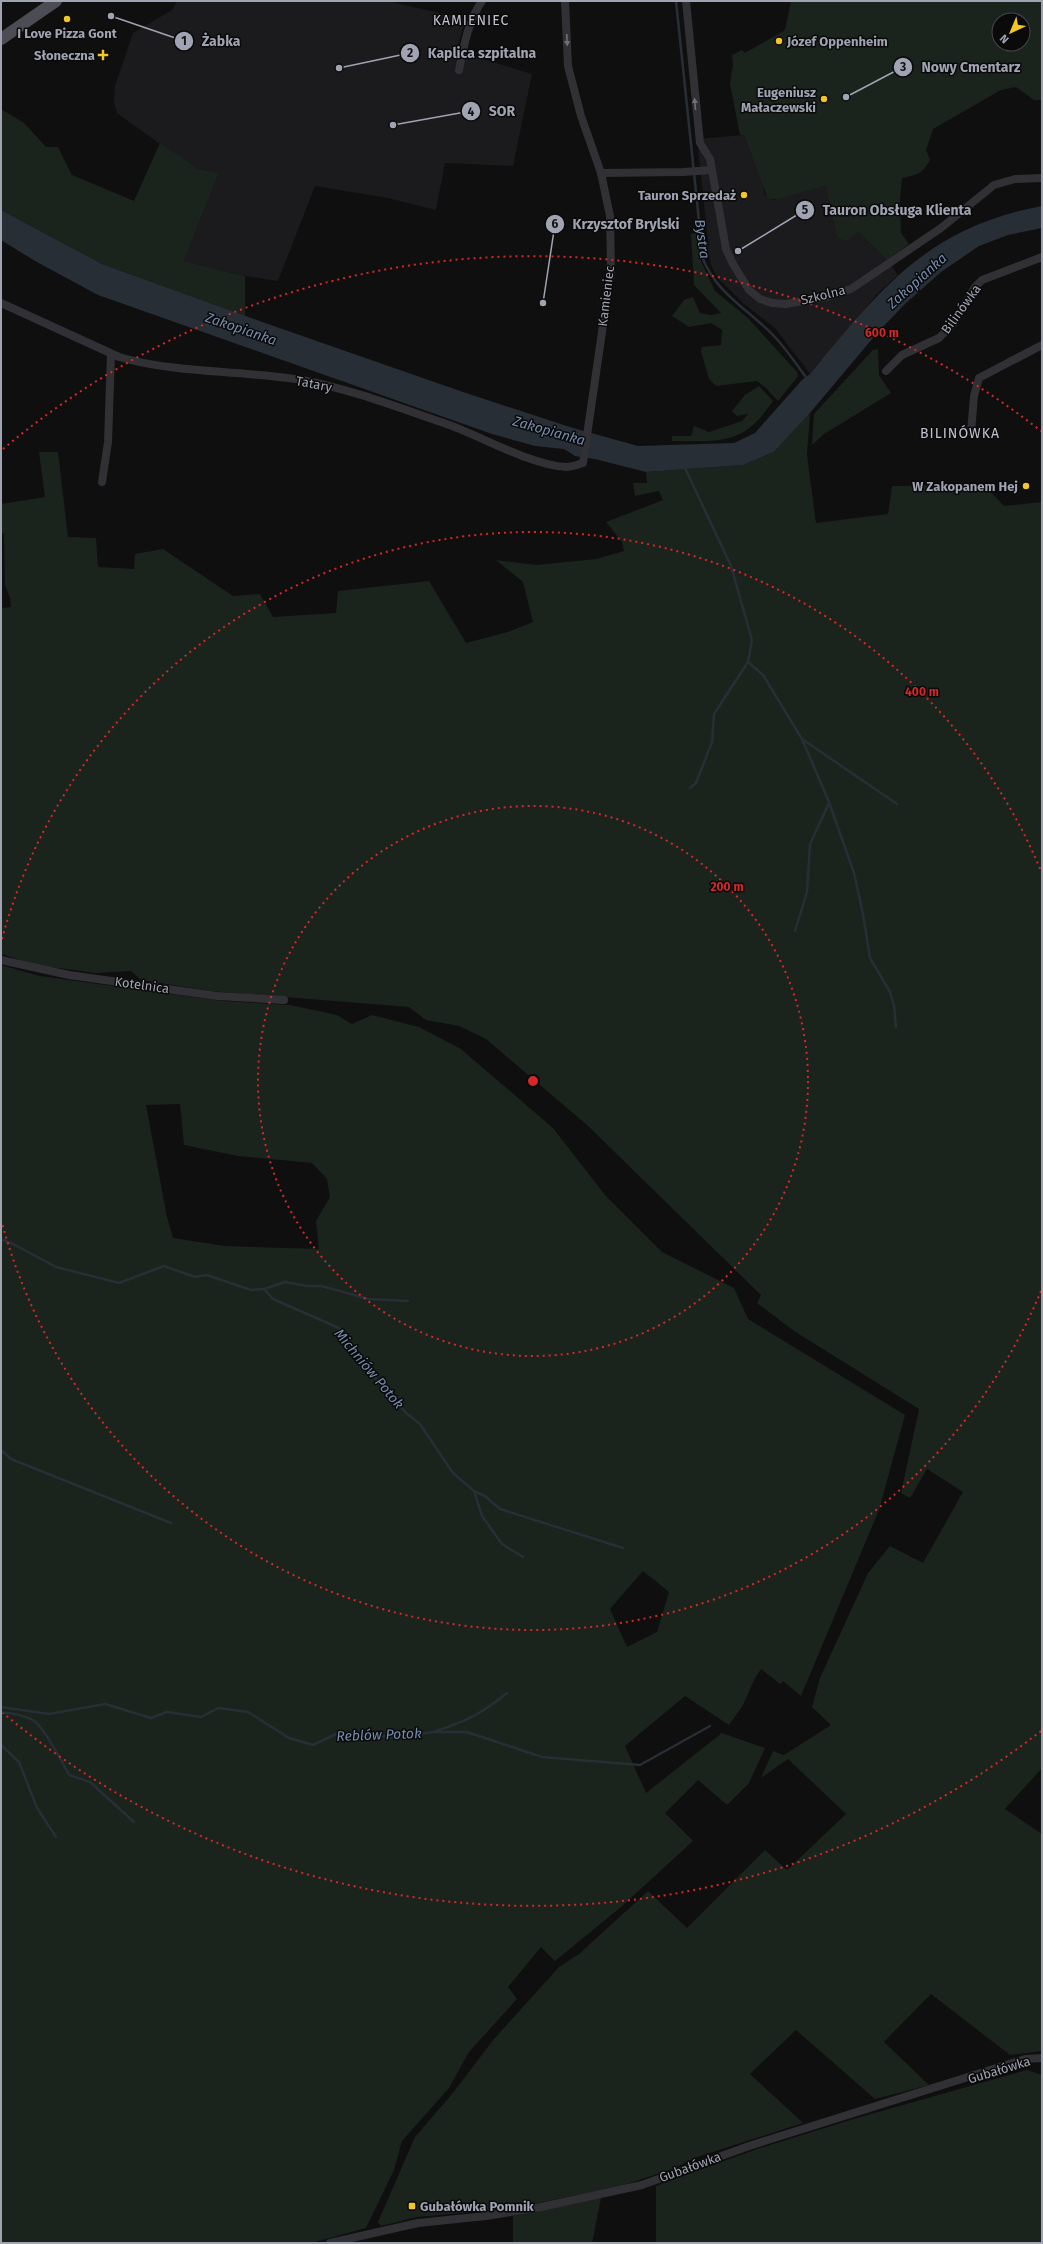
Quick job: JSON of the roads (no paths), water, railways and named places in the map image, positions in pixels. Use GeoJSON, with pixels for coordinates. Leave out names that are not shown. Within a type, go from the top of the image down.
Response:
{"type":"FeatureCollection","features":[{"type":"Feature","properties":{"kind":"main road"},"geometry":{"type":"LineString","coordinates":[[38,12],[45,1]]}},
{"type":"Feature","properties":{"kind":"main road"},"geometry":{"type":"LineString","coordinates":[[1,39],[56,1]]}},
{"type":"Feature","properties":{"kind":"street"},"geometry":{"type":"LineString","coordinates":[[459,70],[464,43],[475,11],[482,1]]}},
{"type":"Feature","properties":{"kind":"street","name":"Kamieniec"},"geometry":{"type":"LineString","coordinates":[[565,1],[568,66],[581,116],[601,173],[610,216],[611,270],[589,420]]}},
{"type":"Feature","properties":{"kind":"street","name":"Szkolna"},"geometry":{"type":"LineString","coordinates":[[686,1],[700,143],[707,152],[712,170],[726,249],[740,277],[749,290],[760,299],[772,303],[786,304],[826,298],[851,289],[941,228],[994,185],[1015,179],[1042,178]]}},
{"type":"Feature","properties":{"kind":"street"},"geometry":{"type":"LineString","coordinates":[[601,173],[683,172],[712,170]]}},
{"type":"Feature","properties":{"kind":"street","name":"Bilinówka"},"geometry":{"type":"LineString","coordinates":[[886,371],[902,355],[939,338],[954,323],[975,287],[982,280],[1042,257]]}},
{"type":"Feature","properties":{"kind":"street","name":"Tatary"},"geometry":{"type":"LineString","coordinates":[[1,303],[111,354],[131,361],[301,380],[352,392],[394,405],[449,425],[540,462],[558,466],[576,466],[583,464],[589,420]]}},
{"type":"Feature","properties":{"kind":"street"},"geometry":{"type":"LineString","coordinates":[[971,432],[974,396],[979,378],[1042,345]]}},
{"type":"Feature","properties":{"kind":"street"},"geometry":{"type":"LineString","coordinates":[[102,482],[108,442],[111,354]]}},
{"type":"Feature","properties":{"kind":"street","name":"Kotelnica"},"geometry":{"type":"LineString","coordinates":[[1,960],[69,975],[217,996],[284,1000]]}},
{"type":"Feature","properties":{"kind":"street","name":"Gubałówka"},"geometry":{"type":"LineString","coordinates":[[330,2243],[418,2223],[486,2216],[541,2207],[642,2184],[748,2146],[1025,2059],[1042,2058]]}},
{"type":"Feature","properties":{"kind":"water","name":"Zakopianka"},"geometry":{"type":"Polygon","coordinates":[[[1042,206],[1042,228],[1008,235],[979,246],[941,272],[905,304],[878,332],[810,413],[774,452],[743,465],[646,472],[595,459],[575,456],[564,449],[535,446],[492,434],[98,295],[35,261],[1,240],[1,210],[102,264],[463,392],[573,428],[638,446],[734,443],[755,433],[802,380],[810,374],[835,343],[884,289],[910,266],[937,246],[968,229],[1002,216],[1042,206]]]}},
{"type":"Feature","properties":{"kind":"waterway","name":"Bystra"},"geometry":{"type":"LineString","coordinates":[[676,1],[703,259],[716,282],[734,301],[774,336],[788,352],[808,380]]}},
{"type":"Feature","properties":{"kind":"waterway"},"geometry":{"type":"LineString","coordinates":[[685,468],[731,566],[752,640],[748,662],[763,675],[802,739],[897,804]]}},
{"type":"Feature","properties":{"kind":"waterway"},"geometry":{"type":"LineString","coordinates":[[690,788],[696,783],[712,742],[714,714],[748,662]]}},
{"type":"Feature","properties":{"kind":"waterway"},"geometry":{"type":"LineString","coordinates":[[802,739],[829,802],[854,873],[863,914],[870,958],[890,992],[894,1005],[896,1027]]}},
{"type":"Feature","properties":{"kind":"waterway"},"geometry":{"type":"LineString","coordinates":[[795,931],[807,892],[810,844],[829,803]]}},
{"type":"Feature","properties":{"kind":"waterway","name":"Michniów Potok"},"geometry":{"type":"LineString","coordinates":[[1,1239],[56,1267],[119,1283],[164,1266],[195,1277],[207,1275],[251,1290],[264,1289],[273,1299],[339,1328],[368,1370],[406,1413],[420,1424],[453,1473],[474,1491],[482,1516],[502,1544],[523,1557]]}},
{"type":"Feature","properties":{"kind":"waterway"},"geometry":{"type":"LineString","coordinates":[[264,1289],[285,1282],[307,1286],[321,1286],[369,1299],[408,1301]]}},
{"type":"Feature","properties":{"kind":"waterway"},"geometry":{"type":"LineString","coordinates":[[1,1450],[11,1459],[171,1523]]}},
{"type":"Feature","properties":{"kind":"waterway"},"geometry":{"type":"LineString","coordinates":[[474,1491],[485,1496],[500,1509],[623,1548]]}},
{"type":"Feature","properties":{"kind":"waterway"},"geometry":{"type":"LineString","coordinates":[[436,1731],[457,1724],[473,1716],[507,1693]]}},
{"type":"Feature","properties":{"kind":"waterway","name":"Reblów Potok"},"geometry":{"type":"LineString","coordinates":[[1,1707],[49,1714],[105,1704],[151,1718],[167,1712],[201,1717],[218,1708],[248,1712],[289,1738],[313,1745],[336,1734],[405,1737],[432,1732],[467,1732],[542,1757],[640,1765],[710,1726]]}},
{"type":"Feature","properties":{"kind":"waterway"},"geometry":{"type":"LineString","coordinates":[[1,1713],[18,1715],[34,1721],[39,1725],[49,1739],[69,1775],[90,1782],[134,1822]]}},
{"type":"Feature","properties":{"kind":"waterway"},"geometry":{"type":"LineString","coordinates":[[1,1745],[19,1762],[37,1808],[56,1837]]}},
{"type":"Feature","properties":{"kind":"place","name":"Żabka"},"geometry":{"type":"Point","coordinates":[111,16]}},
{"type":"Feature","properties":{"kind":"place","name":"I Love Pizza Gont"},"geometry":{"type":"Point","coordinates":[67,19]}},
{"type":"Feature","properties":{"kind":"place","name":"Józef Oppenheim"},"geometry":{"type":"Point","coordinates":[779,41]}},
{"type":"Feature","properties":{"kind":"place","name":"Słoneczna"},"geometry":{"type":"Point","coordinates":[103,55]}},
{"type":"Feature","properties":{"kind":"place","name":"Kaplica szpitalna"},"geometry":{"type":"Point","coordinates":[339,68]}},
{"type":"Feature","properties":{"kind":"place","name":"Nowy Cmentarz"},"geometry":{"type":"Point","coordinates":[846,97]}},
{"type":"Feature","properties":{"kind":"place","name":"Eugeniusz Małaczewski"},"geometry":{"type":"Point","coordinates":[824,99]}},
{"type":"Feature","properties":{"kind":"place","name":"SOR"},"geometry":{"type":"Point","coordinates":[393,125]}},
{"type":"Feature","properties":{"kind":"place","name":"Tauron Sprzedaż"},"geometry":{"type":"Point","coordinates":[744,195]}},
{"type":"Feature","properties":{"kind":"place","name":"Tauron Obsługa Klienta"},"geometry":{"type":"Point","coordinates":[738,251]}},
{"type":"Feature","properties":{"kind":"place","name":"Krzysztof Brylski"},"geometry":{"type":"Point","coordinates":[543,303]}},
{"type":"Feature","properties":{"kind":"place","name":"W Zakopanem Hej"},"geometry":{"type":"Point","coordinates":[1026,486]}},
{"type":"Feature","properties":{"kind":"place","name":"Gubałówka Pomnik"},"geometry":{"type":"Point","coordinates":[412,2206]}},
{"type":"Feature","properties":{"kind":"district","name":"KAMIENIEC"},"geometry":{"type":"Point","coordinates":[471,20]}},
{"type":"Feature","properties":{"kind":"district","name":"BILINÓWKA"},"geometry":{"type":"Point","coordinates":[960,433]}}]}
